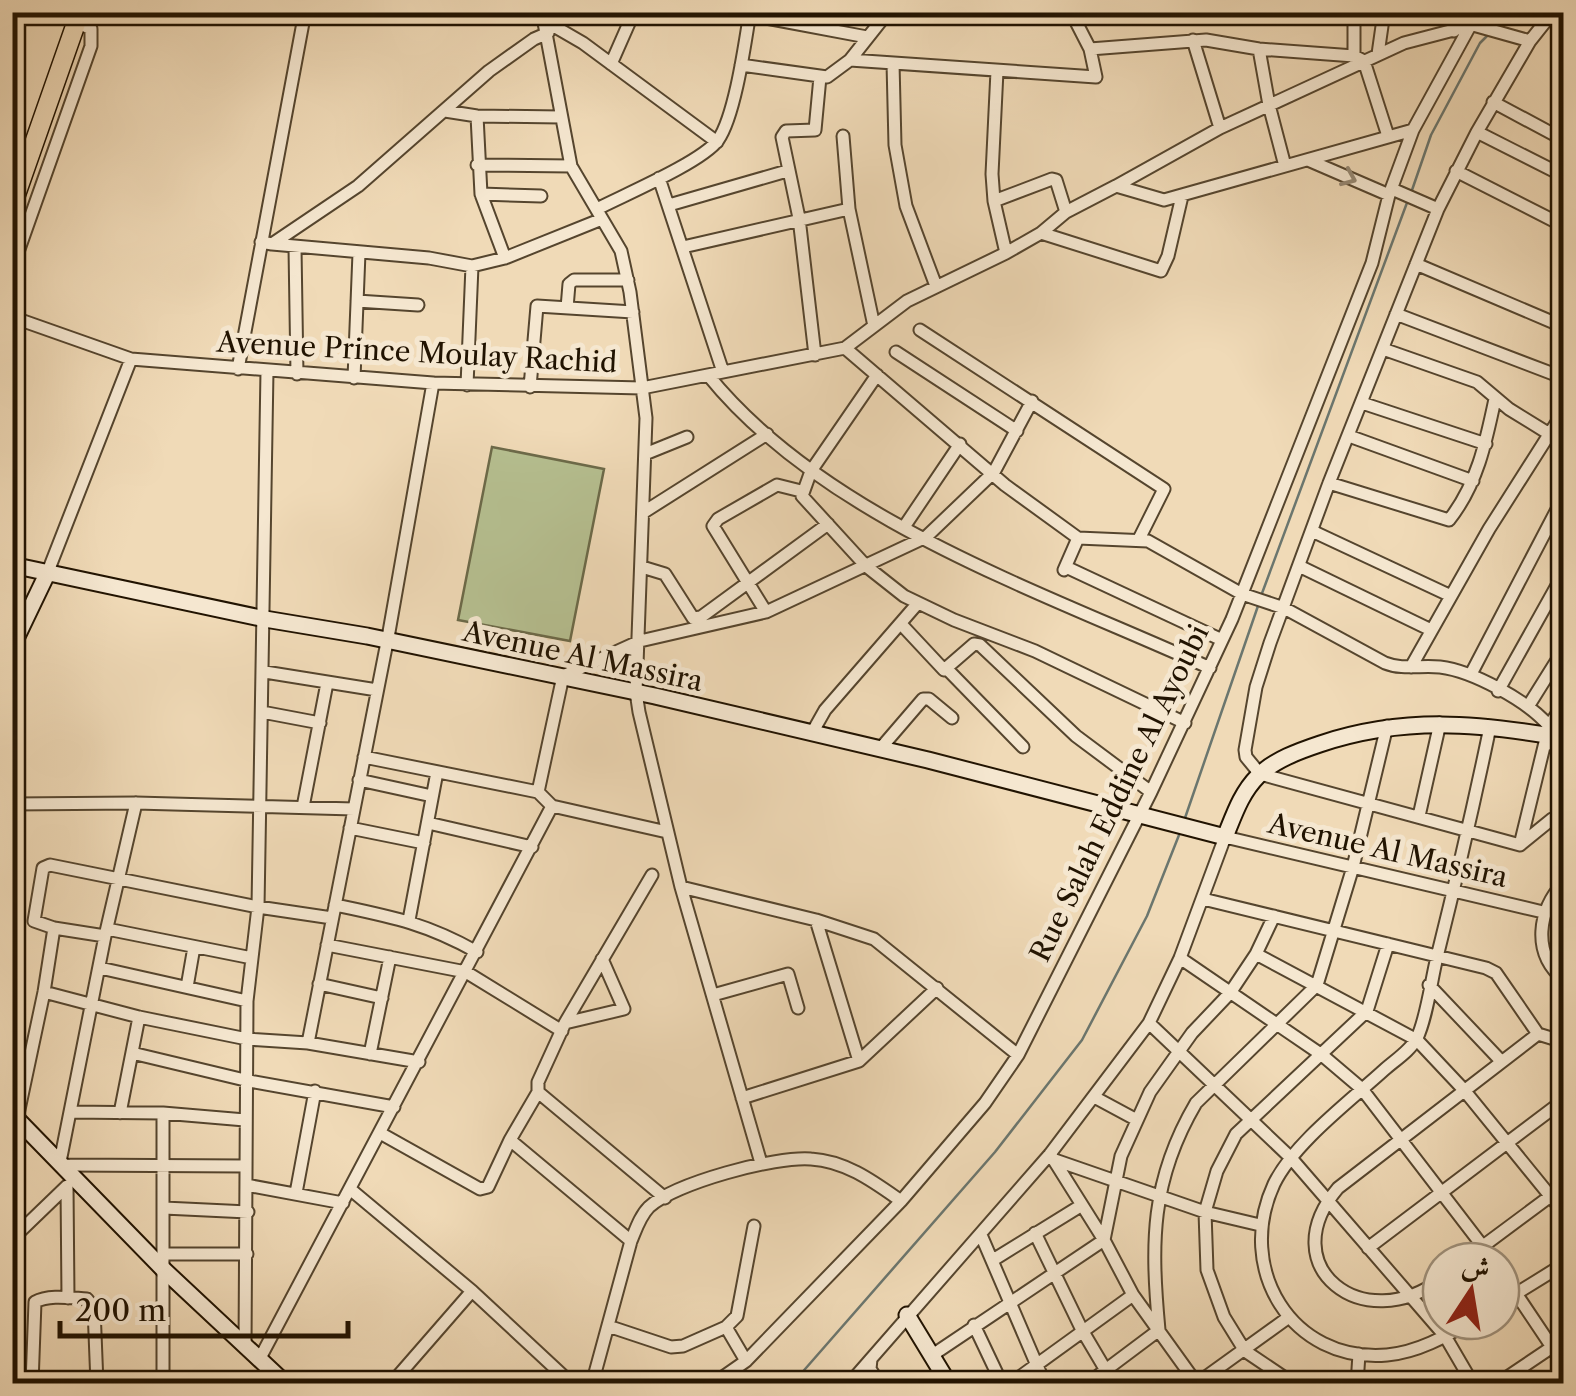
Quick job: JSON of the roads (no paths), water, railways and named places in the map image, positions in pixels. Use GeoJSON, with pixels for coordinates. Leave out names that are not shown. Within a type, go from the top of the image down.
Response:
{"type":"FeatureCollection","features":[{"type":"Feature","properties":{"kind":"main road"},"geometry":{"type":"LineString","coordinates":[[12,206],[78,17]]}},
{"type":"Feature","properties":{"kind":"street"},"geometry":{"type":"LineString","coordinates":[[238,369],[266,243],[305,12]]}},
{"type":"Feature","properties":{"kind":"street"},"geometry":{"type":"LineString","coordinates":[[741,65],[820,77],[834,74],[888,12]]}},
{"type":"Feature","properties":{"kind":"street"},"geometry":{"type":"LineString","coordinates":[[850,60],[1096,77],[1090,48],[1071,12]]}},
{"type":"Feature","properties":{"kind":"street"},"geometry":{"type":"LineString","coordinates":[[1354,12],[1359,59],[1388,136]]}},
{"type":"Feature","properties":{"kind":"street"},"geometry":{"type":"LineString","coordinates":[[1378,54],[1384,12]]}},
{"type":"Feature","properties":{"kind":"street"},"geometry":{"type":"LineString","coordinates":[[1454,31],[1462,12]]}},
{"type":"Feature","properties":{"kind":"street"},"geometry":{"type":"LineString","coordinates":[[1520,845],[1260,774],[1244,750],[1256,687],[1281,607],[1416,264],[1432,206],[1456,172],[1530,41],[1553,12]]}},
{"type":"Feature","properties":{"kind":"street"},"geometry":{"type":"LineString","coordinates":[[611,64],[633,14]]}},
{"type":"Feature","properties":{"kind":"street"},"geometry":{"type":"LineString","coordinates":[[266,243],[429,258],[472,266],[504,258],[600,214],[717,142],[741,65],[750,14],[867,37]]}},
{"type":"Feature","properties":{"kind":"street"},"geometry":{"type":"LineString","coordinates":[[12,269],[91,46],[90,29],[78,17]]}},
{"type":"Feature","properties":{"kind":"street"},"geometry":{"type":"LineString","coordinates":[[266,243],[358,186],[488,71],[534,39],[545,22]]}},
{"type":"Feature","properties":{"kind":"street"},"geometry":{"type":"LineString","coordinates":[[545,22],[611,64],[717,142]]}},
{"type":"Feature","properties":{"kind":"street"},"geometry":{"type":"LineString","coordinates":[[545,22],[572,166],[620,252],[633,312],[646,418],[636,692],[666,832],[761,1163]]}},
{"type":"Feature","properties":{"kind":"street"},"geometry":{"type":"LineString","coordinates":[[1472,26],[1530,41]]}},
{"type":"Feature","properties":{"kind":"street","name":"Avenue Prince Moulay Rachid"},"geometry":{"type":"LineString","coordinates":[[12,317],[131,359],[530,388],[642,388],[815,355],[845,348],[907,301],[1006,253],[1041,233],[1066,212],[1220,128],[1359,59],[1472,26]]}},
{"type":"Feature","properties":{"kind":"street","name":"Rue Salah Eddine Al Ayoubi"},"geometry":{"type":"LineString","coordinates":[[713,1384],[746,1362],[902,1201],[986,1104],[1018,1055],[1247,596],[1372,263],[1390,192],[1413,130],[1472,26]]}},
{"type":"Feature","properties":{"kind":"street"},"geometry":{"type":"LineString","coordinates":[[1090,48],[1193,40],[1359,59]]}},
{"type":"Feature","properties":{"kind":"street"},"geometry":{"type":"LineString","coordinates":[[1193,40],[1220,128]]}},
{"type":"Feature","properties":{"kind":"street"},"geometry":{"type":"LineString","coordinates":[[1260,49],[1269,105],[1286,166]]}},
{"type":"Feature","properties":{"kind":"street"},"geometry":{"type":"LineString","coordinates":[[893,63],[894,145],[906,206],[936,286]]}},
{"type":"Feature","properties":{"kind":"street"},"geometry":{"type":"LineString","coordinates":[[998,71],[992,174],[1006,253]]}},
{"type":"Feature","properties":{"kind":"street"},"geometry":{"type":"LineString","coordinates":[[815,355],[798,218],[782,136],[786,131],[815,130],[820,77]]}},
{"type":"Feature","properties":{"kind":"street"},"geometry":{"type":"LineString","coordinates":[[1494,102],[1564,140]]}},
{"type":"Feature","properties":{"kind":"street"},"geometry":{"type":"LineString","coordinates":[[445,111],[476,116],[560,117]]}},
{"type":"Feature","properties":{"kind":"street"},"geometry":{"type":"LineString","coordinates":[[476,116],[480,194],[504,258]]}},
{"type":"Feature","properties":{"kind":"street"},"geometry":{"type":"LineString","coordinates":[[1116,186],[1164,200],[1413,130]]}},
{"type":"Feature","properties":{"kind":"street"},"geometry":{"type":"LineString","coordinates":[[1477,132],[1564,176]]}},
{"type":"Feature","properties":{"kind":"street"},"geometry":{"type":"LineString","coordinates":[[843,136],[848,209],[874,326]]}},
{"type":"Feature","properties":{"kind":"street"},"geometry":{"type":"LineString","coordinates":[[12,150],[24,170]]}},
{"type":"Feature","properties":{"kind":"street"},"geometry":{"type":"LineString","coordinates":[[1308,160],[1432,206]]}},
{"type":"Feature","properties":{"kind":"street"},"geometry":{"type":"LineString","coordinates":[[477,165],[572,166]]}},
{"type":"Feature","properties":{"kind":"street"},"geometry":{"type":"LineString","coordinates":[[669,205],[787,172]]}},
{"type":"Feature","properties":{"kind":"street"},"geometry":{"type":"LineString","coordinates":[[1456,172],[1564,226]]}},
{"type":"Feature","properties":{"kind":"street"},"geometry":{"type":"LineString","coordinates":[[660,178],[724,372]]}},
{"type":"Feature","properties":{"kind":"street"},"geometry":{"type":"LineString","coordinates":[[994,200],[1056,180],[1066,212]]}},
{"type":"Feature","properties":{"kind":"street"},"geometry":{"type":"LineString","coordinates":[[480,194],[541,196]]}},
{"type":"Feature","properties":{"kind":"street"},"geometry":{"type":"LineString","coordinates":[[1041,233],[1161,271],[1182,196]]}},
{"type":"Feature","properties":{"kind":"street"},"geometry":{"type":"LineString","coordinates":[[683,247],[848,209]]}},
{"type":"Feature","properties":{"kind":"street"},"geometry":{"type":"LineString","coordinates":[[295,248],[297,374]]}},
{"type":"Feature","properties":{"kind":"street"},"geometry":{"type":"LineString","coordinates":[[354,378],[359,252]]}},
{"type":"Feature","properties":{"kind":"street"},"geometry":{"type":"LineString","coordinates":[[1416,264],[1564,327]]}},
{"type":"Feature","properties":{"kind":"street"},"geometry":{"type":"LineString","coordinates":[[467,385],[472,266]]}},
{"type":"Feature","properties":{"kind":"street"},"geometry":{"type":"LineString","coordinates":[[567,308],[569,284],[574,280],[628,280]]}},
{"type":"Feature","properties":{"kind":"street"},"geometry":{"type":"LineString","coordinates":[[358,301],[418,305]]}},
{"type":"Feature","properties":{"kind":"street"},"geometry":{"type":"LineString","coordinates":[[530,388],[536,308],[633,312]]}},
{"type":"Feature","properties":{"kind":"street"},"geometry":{"type":"LineString","coordinates":[[1396,314],[1564,378]]}},
{"type":"Feature","properties":{"kind":"street"},"geometry":{"type":"LineString","coordinates":[[920,330],[1164,490],[1139,540]]}},
{"type":"Feature","properties":{"kind":"street"},"geometry":{"type":"LineString","coordinates":[[845,348],[1029,504],[1078,538],[1148,541],[1247,596],[1281,607],[1384,663],[1440,667],[1471,674],[1529,705],[1564,760]]}},
{"type":"Feature","properties":{"kind":"street"},"geometry":{"type":"LineString","coordinates":[[1383,349],[1477,382],[1495,399],[1564,443]]}},
{"type":"Feature","properties":{"kind":"street"},"geometry":{"type":"LineString","coordinates":[[896,352],[1017,431]]}},
{"type":"Feature","properties":{"kind":"street"},"geometry":{"type":"LineString","coordinates":[[12,647],[46,574],[131,359]]}},
{"type":"Feature","properties":{"kind":"street"},"geometry":{"type":"LineString","coordinates":[[246,1348],[247,1000],[258,907],[267,371]]}},
{"type":"Feature","properties":{"kind":"street"},"geometry":{"type":"LineString","coordinates":[[708,374],[734,406],[810,470],[904,527],[1038,593],[1210,668]]}},
{"type":"Feature","properties":{"kind":"street"},"geometry":{"type":"LineString","coordinates":[[801,491],[810,470],[877,375]]}},
{"type":"Feature","properties":{"kind":"street"},"geometry":{"type":"LineString","coordinates":[[308,1044],[433,383]]}},
{"type":"Feature","properties":{"kind":"street"},"geometry":{"type":"LineString","coordinates":[[1329,484],[1446,521],[1473,481],[1495,399]]}},
{"type":"Feature","properties":{"kind":"street"},"geometry":{"type":"LineString","coordinates":[[538,792],[563,676],[640,642],[766,612],[926,538],[994,472],[1032,401]]}},
{"type":"Feature","properties":{"kind":"street"},"geometry":{"type":"LineString","coordinates":[[1362,403],[1486,444]]}},
{"type":"Feature","properties":{"kind":"street"},"geometry":{"type":"LineString","coordinates":[[1411,667],[1564,411]]}},
{"type":"Feature","properties":{"kind":"street"},"geometry":{"type":"LineString","coordinates":[[644,512],[767,434]]}},
{"type":"Feature","properties":{"kind":"street"},"geometry":{"type":"LineString","coordinates":[[1349,436],[1473,481]]}},
{"type":"Feature","properties":{"kind":"street"},"geometry":{"type":"LineString","coordinates":[[645,454],[687,437]]}},
{"type":"Feature","properties":{"kind":"street"},"geometry":{"type":"LineString","coordinates":[[904,527],[960,444]]}},
{"type":"Feature","properties":{"kind":"street"},"geometry":{"type":"LineString","coordinates":[[766,612],[713,526],[778,485],[801,491],[886,585],[954,620],[1035,652],[1185,722]]}},
{"type":"Feature","properties":{"kind":"street"},"geometry":{"type":"LineString","coordinates":[[1471,674],[1564,496]]}},
{"type":"Feature","properties":{"kind":"street"},"geometry":{"type":"LineString","coordinates":[[642,567],[665,574],[693,618],[701,617],[828,524]]}},
{"type":"Feature","properties":{"kind":"street"},"geometry":{"type":"LineString","coordinates":[[1312,531],[1451,596]]}},
{"type":"Feature","properties":{"kind":"street"},"geometry":{"type":"LineString","coordinates":[[1078,538],[1064,570],[1222,640]]}},
{"type":"Feature","properties":{"kind":"street","name":"Avenue Al Massira"},"geometry":{"type":"LineString","coordinates":[[12,565],[636,692],[1543,912]]}},
{"type":"Feature","properties":{"kind":"street"},"geometry":{"type":"LineString","coordinates":[[1299,566],[1431,630]]}},
{"type":"Feature","properties":{"kind":"street"},"geometry":{"type":"LineString","coordinates":[[1498,690],[1564,573]]}},
{"type":"Feature","properties":{"kind":"street"},"geometry":{"type":"LineString","coordinates":[[812,733],[825,710],[918,603]]}},
{"type":"Feature","properties":{"kind":"street"},"geometry":{"type":"LineString","coordinates":[[954,620],[974,644],[980,645],[1076,736],[1151,792]]}},
{"type":"Feature","properties":{"kind":"street"},"geometry":{"type":"LineString","coordinates":[[901,624],[1022,747]]}},
{"type":"Feature","properties":{"kind":"street"},"geometry":{"type":"LineString","coordinates":[[947,669],[974,644]]}},
{"type":"Feature","properties":{"kind":"street"},"geometry":{"type":"LineString","coordinates":[[1529,705],[1564,648]]}},
{"type":"Feature","properties":{"kind":"street"},"geometry":{"type":"LineString","coordinates":[[264,672],[377,690]]}},
{"type":"Feature","properties":{"kind":"street"},"geometry":{"type":"LineString","coordinates":[[303,806],[327,683]]}},
{"type":"Feature","properties":{"kind":"street"},"geometry":{"type":"LineString","coordinates":[[880,749],[923,698],[952,718]]}},
{"type":"Feature","properties":{"kind":"street"},"geometry":{"type":"LineString","coordinates":[[1520,845],[1548,731],[1564,702]]}},
{"type":"Feature","properties":{"kind":"street"},"geometry":{"type":"LineString","coordinates":[[262,712],[320,723]]}},
{"type":"Feature","properties":{"kind":"street"},"geometry":{"type":"LineString","coordinates":[[850,1384],[907,1315],[1053,1157],[1150,1023],[1180,958],[1240,800],[1260,774],[1312,747],[1388,726],[1440,723],[1548,731],[1564,738]]}},
{"type":"Feature","properties":{"kind":"street"},"geometry":{"type":"LineString","coordinates":[[1419,816],[1440,723]]}},
{"type":"Feature","properties":{"kind":"street"},"geometry":{"type":"LineString","coordinates":[[1159,1330],[1152,1256],[1158,1195],[1183,1126],[1214,1084],[1279,1026],[1317,985],[1353,867],[1388,726]]}},
{"type":"Feature","properties":{"kind":"street"},"geometry":{"type":"LineString","coordinates":[[1434,1341],[1412,1351],[1359,1354],[1321,1342],[1289,1317],[1265,1272],[1260,1225],[1276,1182],[1291,1158],[1416,1040],[1490,727]]}},
{"type":"Feature","properties":{"kind":"street"},"geometry":{"type":"LineString","coordinates":[[364,757],[538,792],[552,806],[666,832]]}},
{"type":"Feature","properties":{"kind":"street"},"geometry":{"type":"LineString","coordinates":[[409,920],[436,772]]}},
{"type":"Feature","properties":{"kind":"street"},"geometry":{"type":"LineString","coordinates":[[360,780],[432,796]]}},
{"type":"Feature","properties":{"kind":"street"},"geometry":{"type":"LineString","coordinates":[[61,1164],[106,932],[136,803]]}},
{"type":"Feature","properties":{"kind":"street"},"geometry":{"type":"LineString","coordinates":[[12,804],[354,809]]}},
{"type":"Feature","properties":{"kind":"street"},"geometry":{"type":"LineString","coordinates":[[258,1360],[552,806]]}},
{"type":"Feature","properties":{"kind":"street"},"geometry":{"type":"LineString","coordinates":[[1520,845],[1564,815]]}},
{"type":"Feature","properties":{"kind":"street"},"geometry":{"type":"LineString","coordinates":[[428,823],[532,846]]}},
{"type":"Feature","properties":{"kind":"street"},"geometry":{"type":"LineString","coordinates":[[350,828],[424,843]]}},
{"type":"Feature","properties":{"kind":"street"},"geometry":{"type":"LineString","coordinates":[[252,958],[36,924],[33,918],[43,868],[50,865],[258,907],[409,920],[477,952]]}},
{"type":"Feature","properties":{"kind":"street"},"geometry":{"type":"LineString","coordinates":[[380,1133],[484,1190],[490,1186],[510,1140],[538,1092],[538,1082],[564,1027],[652,875]]}},
{"type":"Feature","properties":{"kind":"street"},"geometry":{"type":"LineString","coordinates":[[1564,882],[1551,895],[1543,912],[1540,934],[1545,956],[1564,980]]}},
{"type":"Feature","properties":{"kind":"street"},"geometry":{"type":"LineString","coordinates":[[681,887],[816,920],[874,939],[1018,1055]]}},
{"type":"Feature","properties":{"kind":"street"},"geometry":{"type":"LineString","coordinates":[[1203,899],[1496,974],[1538,1034],[1564,1042]]}},
{"type":"Feature","properties":{"kind":"street"},"geometry":{"type":"LineString","coordinates":[[931,1356],[1104,1240],[1115,1180],[1135,1119],[1179,1049],[1230,993],[1256,954],[1274,916]]}},
{"type":"Feature","properties":{"kind":"street"},"geometry":{"type":"LineString","coordinates":[[816,920],[858,1061]]}},
{"type":"Feature","properties":{"kind":"street"},"geometry":{"type":"LineString","coordinates":[[54,928],[44,992],[15,1117],[61,1164],[70,1182],[163,1261],[286,1384]]}},
{"type":"Feature","properties":{"kind":"street"},"geometry":{"type":"LineString","coordinates":[[1294,1384],[1245,1351],[1212,1290],[1207,1270],[1205,1212],[1226,1152],[1252,1118],[1367,1011],[1388,944]]}},
{"type":"Feature","properties":{"kind":"street"},"geometry":{"type":"LineString","coordinates":[[327,945],[466,972],[564,1027],[626,1005],[602,959]]}},
{"type":"Feature","properties":{"kind":"street"},"geometry":{"type":"LineString","coordinates":[[187,988],[194,947]]}},
{"type":"Feature","properties":{"kind":"street"},"geometry":{"type":"LineString","coordinates":[[1256,954],[1416,1040],[1464,1090],[1564,1213]]}},
{"type":"Feature","properties":{"kind":"street"},"geometry":{"type":"LineString","coordinates":[[370,1054],[390,957]]}},
{"type":"Feature","properties":{"kind":"street"},"geometry":{"type":"LineString","coordinates":[[1180,958],[1322,1055],[1362,1090],[1479,1241]]}},
{"type":"Feature","properties":{"kind":"street"},"geometry":{"type":"LineString","coordinates":[[100,968],[247,1000]]}},
{"type":"Feature","properties":{"kind":"street"},"geometry":{"type":"LineString","coordinates":[[713,995],[788,974],[798,1008]]}},
{"type":"Feature","properties":{"kind":"street"},"geometry":{"type":"LineString","coordinates":[[320,984],[382,998]]}},
{"type":"Feature","properties":{"kind":"street"},"geometry":{"type":"LineString","coordinates":[[1430,986],[1501,1060]]}},
{"type":"Feature","properties":{"kind":"street"},"geometry":{"type":"LineString","coordinates":[[742,1098],[858,1061],[937,988]]}},
{"type":"Feature","properties":{"kind":"street"},"geometry":{"type":"LineString","coordinates":[[44,992],[139,1017],[248,1039],[308,1044],[419,1062]]}},
{"type":"Feature","properties":{"kind":"street"},"geometry":{"type":"LineString","coordinates":[[120,1113],[139,1017]]}},
{"type":"Feature","properties":{"kind":"street"},"geometry":{"type":"LineString","coordinates":[[1150,1023],[1291,1158],[1421,1311]]}},
{"type":"Feature","properties":{"kind":"street"},"geometry":{"type":"LineString","coordinates":[[1421,1290],[1408,1298],[1360,1300],[1341,1291],[1326,1277],[1315,1239],[1328,1200],[1401,1138],[1538,1034]]}},
{"type":"Feature","properties":{"kind":"street"},"geometry":{"type":"LineString","coordinates":[[132,1053],[249,1080],[394,1106]]}},
{"type":"Feature","properties":{"kind":"street"},"geometry":{"type":"LineString","coordinates":[[296,1193],[315,1091]]}},
{"type":"Feature","properties":{"kind":"street"},"geometry":{"type":"LineString","coordinates":[[538,1092],[665,1198]]}},
{"type":"Feature","properties":{"kind":"street"},"geometry":{"type":"LineString","coordinates":[[1096,1098],[1135,1119]]}},
{"type":"Feature","properties":{"kind":"street"},"geometry":{"type":"LineString","coordinates":[[1368,1248],[1564,1100]]}},
{"type":"Feature","properties":{"kind":"street"},"geometry":{"type":"LineString","coordinates":[[70,1112],[163,1113],[245,1120]]}},
{"type":"Feature","properties":{"kind":"street"},"geometry":{"type":"LineString","coordinates":[[163,1113],[163,1384]]}},
{"type":"Feature","properties":{"kind":"street"},"geometry":{"type":"LineString","coordinates":[[510,1140],[631,1241]]}},
{"type":"Feature","properties":{"kind":"street"},"geometry":{"type":"LineString","coordinates":[[1053,1157],[1205,1212],[1260,1225]]}},
{"type":"Feature","properties":{"kind":"street"},"geometry":{"type":"LineString","coordinates":[[1053,1157],[1133,1295],[1197,1383],[1289,1317]]}},
{"type":"Feature","properties":{"kind":"street"},"geometry":{"type":"LineString","coordinates":[[592,1384],[631,1241],[645,1211],[665,1198],[761,1163],[813,1159],[864,1175],[902,1201]]}},
{"type":"Feature","properties":{"kind":"street"},"geometry":{"type":"LineString","coordinates":[[61,1164],[246,1166]]}},
{"type":"Feature","properties":{"kind":"street"},"geometry":{"type":"LineString","coordinates":[[12,1239],[70,1182]]}},
{"type":"Feature","properties":{"kind":"street"},"geometry":{"type":"LineString","coordinates":[[68,1298],[70,1182]]}},
{"type":"Feature","properties":{"kind":"street"},"geometry":{"type":"LineString","coordinates":[[246,1185],[343,1202]]}},
{"type":"Feature","properties":{"kind":"street"},"geometry":{"type":"LineString","coordinates":[[1490,1241],[1564,1186]]}},
{"type":"Feature","properties":{"kind":"street"},"geometry":{"type":"LineString","coordinates":[[350,1189],[472,1291],[572,1384]]}},
{"type":"Feature","properties":{"kind":"street"},"geometry":{"type":"LineString","coordinates":[[993,1260],[1082,1205]]}},
{"type":"Feature","properties":{"kind":"street"},"geometry":{"type":"LineString","coordinates":[[164,1208],[248,1212]]}},
{"type":"Feature","properties":{"kind":"street"},"geometry":{"type":"LineString","coordinates":[[608,1326],[671,1348],[726,1327],[737,1316],[754,1226]]}},
{"type":"Feature","properties":{"kind":"street"},"geometry":{"type":"LineString","coordinates":[[1034,1233],[1114,1384]]}},
{"type":"Feature","properties":{"kind":"street"},"geometry":{"type":"LineString","coordinates":[[981,1235],[1045,1384]]}},
{"type":"Feature","properties":{"kind":"street"},"geometry":{"type":"LineString","coordinates":[[163,1261],[247,1254]]}},
{"type":"Feature","properties":{"kind":"street"},"geometry":{"type":"LineString","coordinates":[[1521,1291],[1564,1264]]}},
{"type":"Feature","properties":{"kind":"street"},"geometry":{"type":"LineString","coordinates":[[390,1384],[472,1291]]}},
{"type":"Feature","properties":{"kind":"street"},"geometry":{"type":"LineString","coordinates":[[1010,1384],[1133,1295]]}},
{"type":"Feature","properties":{"kind":"street"},"geometry":{"type":"LineString","coordinates":[[32,1384],[35,1302],[68,1298],[87,1299],[94,1308],[97,1384]]}},
{"type":"Feature","properties":{"kind":"street"},"geometry":{"type":"LineString","coordinates":[[1521,1299],[1558,1343],[1564,1365]]}},
{"type":"Feature","properties":{"kind":"street"},"geometry":{"type":"LineString","coordinates":[[907,1315],[949,1384]]}},
{"type":"Feature","properties":{"kind":"street"},"geometry":{"type":"LineString","coordinates":[[974,1325],[1002,1384]]}},
{"type":"Feature","properties":{"kind":"street"},"geometry":{"type":"LineString","coordinates":[[726,1327],[746,1362]]}},
{"type":"Feature","properties":{"kind":"street"},"geometry":{"type":"LineString","coordinates":[[1087,1384],[1159,1330]]}},
{"type":"Feature","properties":{"kind":"street"},"geometry":{"type":"LineString","coordinates":[[1448,1341],[1473,1384]]}},
{"type":"Feature","properties":{"kind":"street"},"geometry":{"type":"LineString","coordinates":[[1496,1384],[1558,1343]]}},
{"type":"Feature","properties":{"kind":"street"},"geometry":{"type":"LineString","coordinates":[[1357,1384],[1359,1354]]}},
{"type":"Feature","properties":{"kind":"street"},"geometry":{"type":"LineString","coordinates":[[871,1358],[870,1370],[880,1384]]}},
{"type":"Feature","properties":{"kind":"waterway"},"geometry":{"type":"LineString","coordinates":[[1497,25],[1511,12]]}},
{"type":"Feature","properties":{"kind":"waterway"},"geometry":{"type":"LineString","coordinates":[[1411,193],[1431,135],[1488,35]]}},
{"type":"Feature","properties":{"kind":"waterway"},"geometry":{"type":"LineString","coordinates":[[1261,596],[1408,200]]}},
{"type":"Feature","properties":{"kind":"waterway"},"geometry":{"type":"LineString","coordinates":[[1185,818],[1259,603]]}},
{"type":"Feature","properties":{"kind":"waterway"},"geometry":{"type":"LineString","coordinates":[[792,1384],[995,1152],[1082,1040],[1147,916],[1181,830]]}}]}
